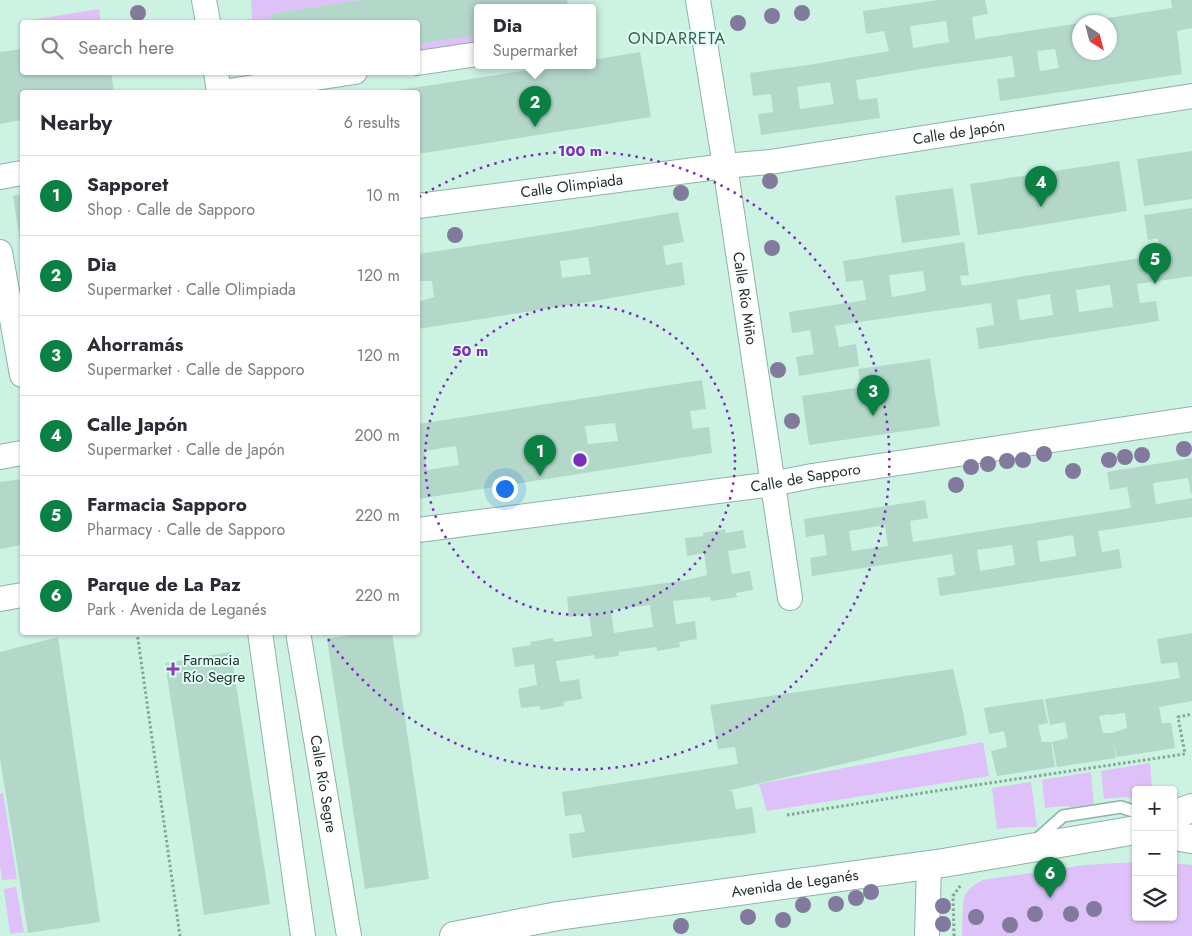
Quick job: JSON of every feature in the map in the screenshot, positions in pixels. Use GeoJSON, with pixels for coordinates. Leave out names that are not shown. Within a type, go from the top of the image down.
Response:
{"type":"FeatureCollection","features":[{"type":"Feature","properties":{"kind":"street"},"geometry":{"type":"LineString","coordinates":[[204,0],[208,20]]}},
{"type":"Feature","properties":{"kind":"street","name":"Calle Río Miño"},"geometry":{"type":"LineString","coordinates":[[698,0],[791,602]]}},
{"type":"Feature","properties":{"kind":"street"},"geometry":{"type":"LineString","coordinates":[[420,63],[474,55]]}},
{"type":"Feature","properties":{"kind":"street"},"geometry":{"type":"LineString","coordinates":[[216,75],[219,90]]}},
{"type":"Feature","properties":{"kind":"street"},"geometry":{"type":"LineString","coordinates":[[236,90],[335,75]]}},
{"type":"Feature","properties":{"kind":"street","name":"Calle de Japón"},"geometry":{"type":"LineString","coordinates":[[725,166],[770,162],[1192,96]]}},
{"type":"Feature","properties":{"kind":"street","name":"Calle Olimpiada"},"geometry":{"type":"LineString","coordinates":[[420,206],[725,166]]}},
{"type":"Feature","properties":{"kind":"street"},"geometry":{"type":"LineString","coordinates":[[0,177],[20,174]]}},
{"type":"Feature","properties":{"kind":"street"},"geometry":{"type":"LineString","coordinates":[[0,252],[20,364]]}},
{"type":"Feature","properties":{"kind":"street","name":"Calle de Sapporo"},"geometry":{"type":"LineString","coordinates":[[420,530],[772,484],[812,476],[1192,419]]}},
{"type":"Feature","properties":{"kind":"street"},"geometry":{"type":"LineString","coordinates":[[0,457],[20,453]]}},
{"type":"Feature","properties":{"kind":"street"},"geometry":{"type":"LineString","coordinates":[[0,599],[20,595]]}},
{"type":"Feature","properties":{"kind":"street"},"geometry":{"type":"LineString","coordinates":[[260,635],[303,936]]}},
{"type":"Feature","properties":{"kind":"street","name":"Calle Río Segre"},"geometry":{"type":"LineString","coordinates":[[299,635],[349,936]]}},
{"type":"Feature","properties":{"kind":"street"},"geometry":{"type":"LineString","coordinates":[[1177,814],[1192,808]]}},
{"type":"Feature","properties":{"kind":"street","name":"Avenida de Leganés"},"geometry":{"type":"LineString","coordinates":[[454,936],[558,916],[929,864],[1132,831]]}},
{"type":"Feature","properties":{"kind":"street"},"geometry":{"type":"LineString","coordinates":[[1177,837],[1192,839]]}},
{"type":"Feature","properties":{"kind":"street"},"geometry":{"type":"LineString","coordinates":[[927,936],[929,864]]}},
{"type":"Feature","properties":{"kind":"lane"},"geometry":{"type":"LineString","coordinates":[[1026,849],[1063,816],[1121,807],[1132,811]]}},
{"type":"Feature","properties":{"kind":"path"},"geometry":{"type":"LineString","coordinates":[[137,635],[180,936]]}},
{"type":"Feature","properties":{"kind":"path"},"geometry":{"type":"LineString","coordinates":[[787,815],[1186,754],[1178,717],[1192,714]]}},
{"type":"Feature","properties":{"kind":"shaded area"},"geometry":{"type":"Polygon","coordinates":[[[251,0],[360,0],[270,14],[271,20],[245,20],[252,19],[251,0]]]}},
{"type":"Feature","properties":{"kind":"shaded area"},"geometry":{"type":"Polygon","coordinates":[[[99,9],[101,20],[31,20],[99,9]]]}},
{"type":"Feature","properties":{"kind":"shaded area"},"geometry":{"type":"Polygon","coordinates":[[[474,35],[474,54],[420,63],[420,44],[474,35]]]}},
{"type":"Feature","properties":{"kind":"shaded area"},"geometry":{"type":"Polygon","coordinates":[[[983,742],[989,776],[767,811],[759,784],[983,742]]]}},
{"type":"Feature","properties":{"kind":"shaded area"},"geometry":{"type":"Polygon","coordinates":[[[1150,763],[1152,786],[1132,786],[1132,798],[1104,799],[1101,771],[1150,763]]]}},
{"type":"Feature","properties":{"kind":"shaded area"},"geometry":{"type":"Polygon","coordinates":[[[1091,772],[1094,805],[1045,808],[1042,780],[1091,772]]]}},
{"type":"Feature","properties":{"kind":"shaded area"},"geometry":{"type":"Polygon","coordinates":[[[1031,782],[1037,827],[997,829],[992,788],[1031,782]]]}},
{"type":"Feature","properties":{"kind":"shaded area"},"geometry":{"type":"Polygon","coordinates":[[[3,793],[17,879],[2,880],[0,865],[0,794],[3,793]]]}},
{"type":"Feature","properties":{"kind":"shaded area"},"geometry":{"type":"Polygon","coordinates":[[[1132,862],[1132,921],[1177,921],[1177,863],[1192,865],[1192,936],[962,936],[964,897],[970,888],[976,884],[983,880],[1085,865],[1132,862]]]}},
{"type":"Feature","properties":{"kind":"shaded area"},"geometry":{"type":"Polygon","coordinates":[[[16,887],[24,932],[10,934],[4,889],[16,887]]]}},
{"type":"Feature","properties":{"kind":"building"},"geometry":{"type":"Polygon","coordinates":[[[360,0],[567,0],[568,4],[474,4],[474,36],[420,44],[420,20],[271,20],[270,14],[360,0]]]}},
{"type":"Feature","properties":{"kind":"building"},"geometry":{"type":"Polygon","coordinates":[[[939,0],[985,0],[988,14],[972,17],[975,39],[1072,24],[1072,60],[1117,60],[1117,17],[1172,8],[1171,0],[1192,0],[1192,28],[1177,31],[1182,74],[1000,101],[997,79],[1015,77],[1012,56],[933,67],[856,80],[859,100],[877,98],[880,118],[761,135],[758,114],[773,112],[771,94],[753,96],[750,73],[889,51],[884,31],[866,34],[863,11],[939,0]],[[946,21],[910,26],[913,48],[949,42],[946,21]],[[1055,49],[1037,51],[1040,71],[1059,68],[1055,49]],[[830,82],[797,87],[800,109],[834,104],[830,82]]]}},
{"type":"Feature","properties":{"kind":"building"},"geometry":{"type":"Polygon","coordinates":[[[20,49],[20,75],[111,75],[114,90],[20,90],[20,120],[0,124],[0,52],[20,49]]]}},
{"type":"Feature","properties":{"kind":"building"},"geometry":{"type":"Polygon","coordinates":[[[640,52],[651,117],[420,154],[420,90],[399,90],[536,69],[596,69],[596,59],[640,52]]]}},
{"type":"Feature","properties":{"kind":"building"},"geometry":{"type":"Polygon","coordinates":[[[1192,151],[1192,199],[1144,206],[1137,159],[1192,151]]]}},
{"type":"Feature","properties":{"kind":"building"},"geometry":{"type":"Polygon","coordinates":[[[1119,161],[1127,211],[978,235],[970,184],[1119,161]]]}},
{"type":"Feature","properties":{"kind":"building"},"geometry":{"type":"Polygon","coordinates":[[[953,188],[960,235],[902,243],[895,196],[953,188]]]}},
{"type":"Feature","properties":{"kind":"building"},"geometry":{"type":"Polygon","coordinates":[[[20,194],[20,240],[13,196],[20,194]]]}},
{"type":"Feature","properties":{"kind":"building"},"geometry":{"type":"Polygon","coordinates":[[[1192,208],[1192,276],[1137,284],[1140,303],[1156,301],[1159,321],[979,349],[976,328],[994,325],[991,303],[852,323],[835,326],[839,347],[856,344],[859,366],[799,376],[796,357],[814,354],[810,330],[792,333],[789,312],[866,300],[863,280],[846,282],[843,261],[964,242],[969,275],[960,276],[962,286],[1160,255],[1158,238],[1148,240],[1144,215],[1192,208]],[[923,271],[889,275],[892,297],[926,291],[923,271]],[[1110,285],[1076,290],[1079,312],[1113,307],[1110,285]],[[1050,294],[1017,300],[1020,320],[1053,315],[1050,294]]]}},
{"type":"Feature","properties":{"kind":"building"},"geometry":{"type":"Polygon","coordinates":[[[678,212],[684,242],[663,246],[666,265],[682,262],[685,285],[420,329],[420,301],[434,297],[432,281],[420,281],[420,254],[678,212]],[[588,257],[560,261],[562,278],[591,274],[588,257]]]}},
{"type":"Feature","properties":{"kind":"building"},"geometry":{"type":"Polygon","coordinates":[[[930,359],[940,426],[809,445],[802,396],[861,387],[858,369],[930,359]]]}},
{"type":"Feature","properties":{"kind":"building"},"geometry":{"type":"Polygon","coordinates":[[[702,380],[706,409],[690,411],[693,429],[709,427],[712,453],[420,499],[420,424],[702,380]],[[615,423],[585,426],[588,444],[618,441],[615,423]],[[456,446],[424,451],[427,470],[459,465],[456,446]]]}},
{"type":"Feature","properties":{"kind":"building"},"geometry":{"type":"Polygon","coordinates":[[[1192,458],[1192,494],[1188,478],[1153,483],[1156,504],[1192,498],[1192,517],[1098,531],[1102,552],[1119,549],[1122,568],[940,596],[937,578],[955,575],[952,554],[812,576],[810,558],[827,555],[824,534],[806,537],[804,519],[925,500],[928,518],[910,521],[913,542],[1131,508],[1127,487],[1110,490],[1107,472],[1192,458]],[[885,525],[849,531],[852,551],[888,546],[885,525]],[[1073,535],[1037,541],[1040,562],[1076,556],[1073,535]],[[1012,545],[977,550],[980,571],[1015,565],[1012,545]]]}},
{"type":"Feature","properties":{"kind":"building"},"geometry":{"type":"Polygon","coordinates":[[[20,479],[20,545],[0,549],[0,482],[20,479]]]}},
{"type":"Feature","properties":{"kind":"building"},"geometry":{"type":"Polygon","coordinates":[[[725,529],[725,533],[743,530],[746,548],[728,551],[732,574],[750,571],[753,590],[736,593],[737,597],[711,601],[710,597],[673,601],[676,624],[695,621],[697,639],[679,642],[680,647],[657,651],[657,647],[619,652],[619,656],[595,659],[594,655],[556,661],[560,682],[579,679],[582,699],[563,702],[564,706],[540,710],[540,706],[521,708],[518,689],[537,685],[534,664],[515,667],[512,648],[531,645],[530,642],[553,638],[554,642],[592,636],[589,614],[569,617],[567,597],[687,580],[707,575],[704,553],[687,556],[685,538],[703,536],[703,533],[725,529]],[[650,605],[611,610],[614,633],[653,627],[650,605]]]}},
{"type":"Feature","properties":{"kind":"building"},"geometry":{"type":"Polygon","coordinates":[[[1192,633],[1192,701],[1159,707],[1162,723],[1171,723],[1175,748],[1117,757],[1113,739],[1116,758],[1057,767],[1052,742],[1068,738],[1065,722],[1050,725],[1045,699],[1180,678],[1177,662],[1161,664],[1157,639],[1192,633]],[[1125,713],[1099,716],[1103,733],[1112,733],[1127,728],[1125,713]]]}},
{"type":"Feature","properties":{"kind":"building"},"geometry":{"type":"Polygon","coordinates":[[[350,635],[392,635],[429,879],[365,889],[327,639],[350,635]]]}},
{"type":"Feature","properties":{"kind":"building"},"geometry":{"type":"Polygon","coordinates":[[[58,637],[100,922],[28,933],[0,758],[0,652],[58,637]]]}},
{"type":"Feature","properties":{"kind":"building"},"geometry":{"type":"Polygon","coordinates":[[[231,652],[270,904],[204,915],[165,663],[231,652]]]}},
{"type":"Feature","properties":{"kind":"building"},"geometry":{"type":"Polygon","coordinates":[[[953,669],[967,735],[727,791],[732,791],[736,809],[752,807],[756,833],[572,858],[569,834],[585,832],[581,814],[565,816],[562,792],[738,764],[735,747],[718,749],[710,705],[953,669]]]}},
{"type":"Feature","properties":{"kind":"building"},"geometry":{"type":"Polygon","coordinates":[[[1043,699],[1048,723],[1038,725],[1042,742],[1051,742],[1055,767],[997,776],[991,751],[1007,747],[1004,731],[989,734],[984,708],[1043,699]]]}},
{"type":"Feature","properties":{"kind":"place","name":"Dia"},"geometry":{"type":"Point","coordinates":[535,127]}},
{"type":"Feature","properties":{"kind":"place","name":"Calle Japón"},"geometry":{"type":"Point","coordinates":[1041,207]}},
{"type":"Feature","properties":{"kind":"place","name":"Farmacia Sapporo"},"geometry":{"type":"Point","coordinates":[1155,284]}},
{"type":"Feature","properties":{"kind":"place","name":"Ahorramás"},"geometry":{"type":"Point","coordinates":[873,416]}},
{"type":"Feature","properties":{"kind":"place","name":"Sapporet"},"geometry":{"type":"Point","coordinates":[540,476]}},
{"type":"Feature","properties":{"kind":"place","name":"Farmacia Río Segre"},"geometry":{"type":"Point","coordinates":[173,669]}},
{"type":"Feature","properties":{"kind":"place","name":"Parque de La Paz"},"geometry":{"type":"Point","coordinates":[1050,898]}},
{"type":"Feature","properties":{"kind":"district","name":"ONDARRETA"},"geometry":{"type":"Point","coordinates":[677,38]}}]}
